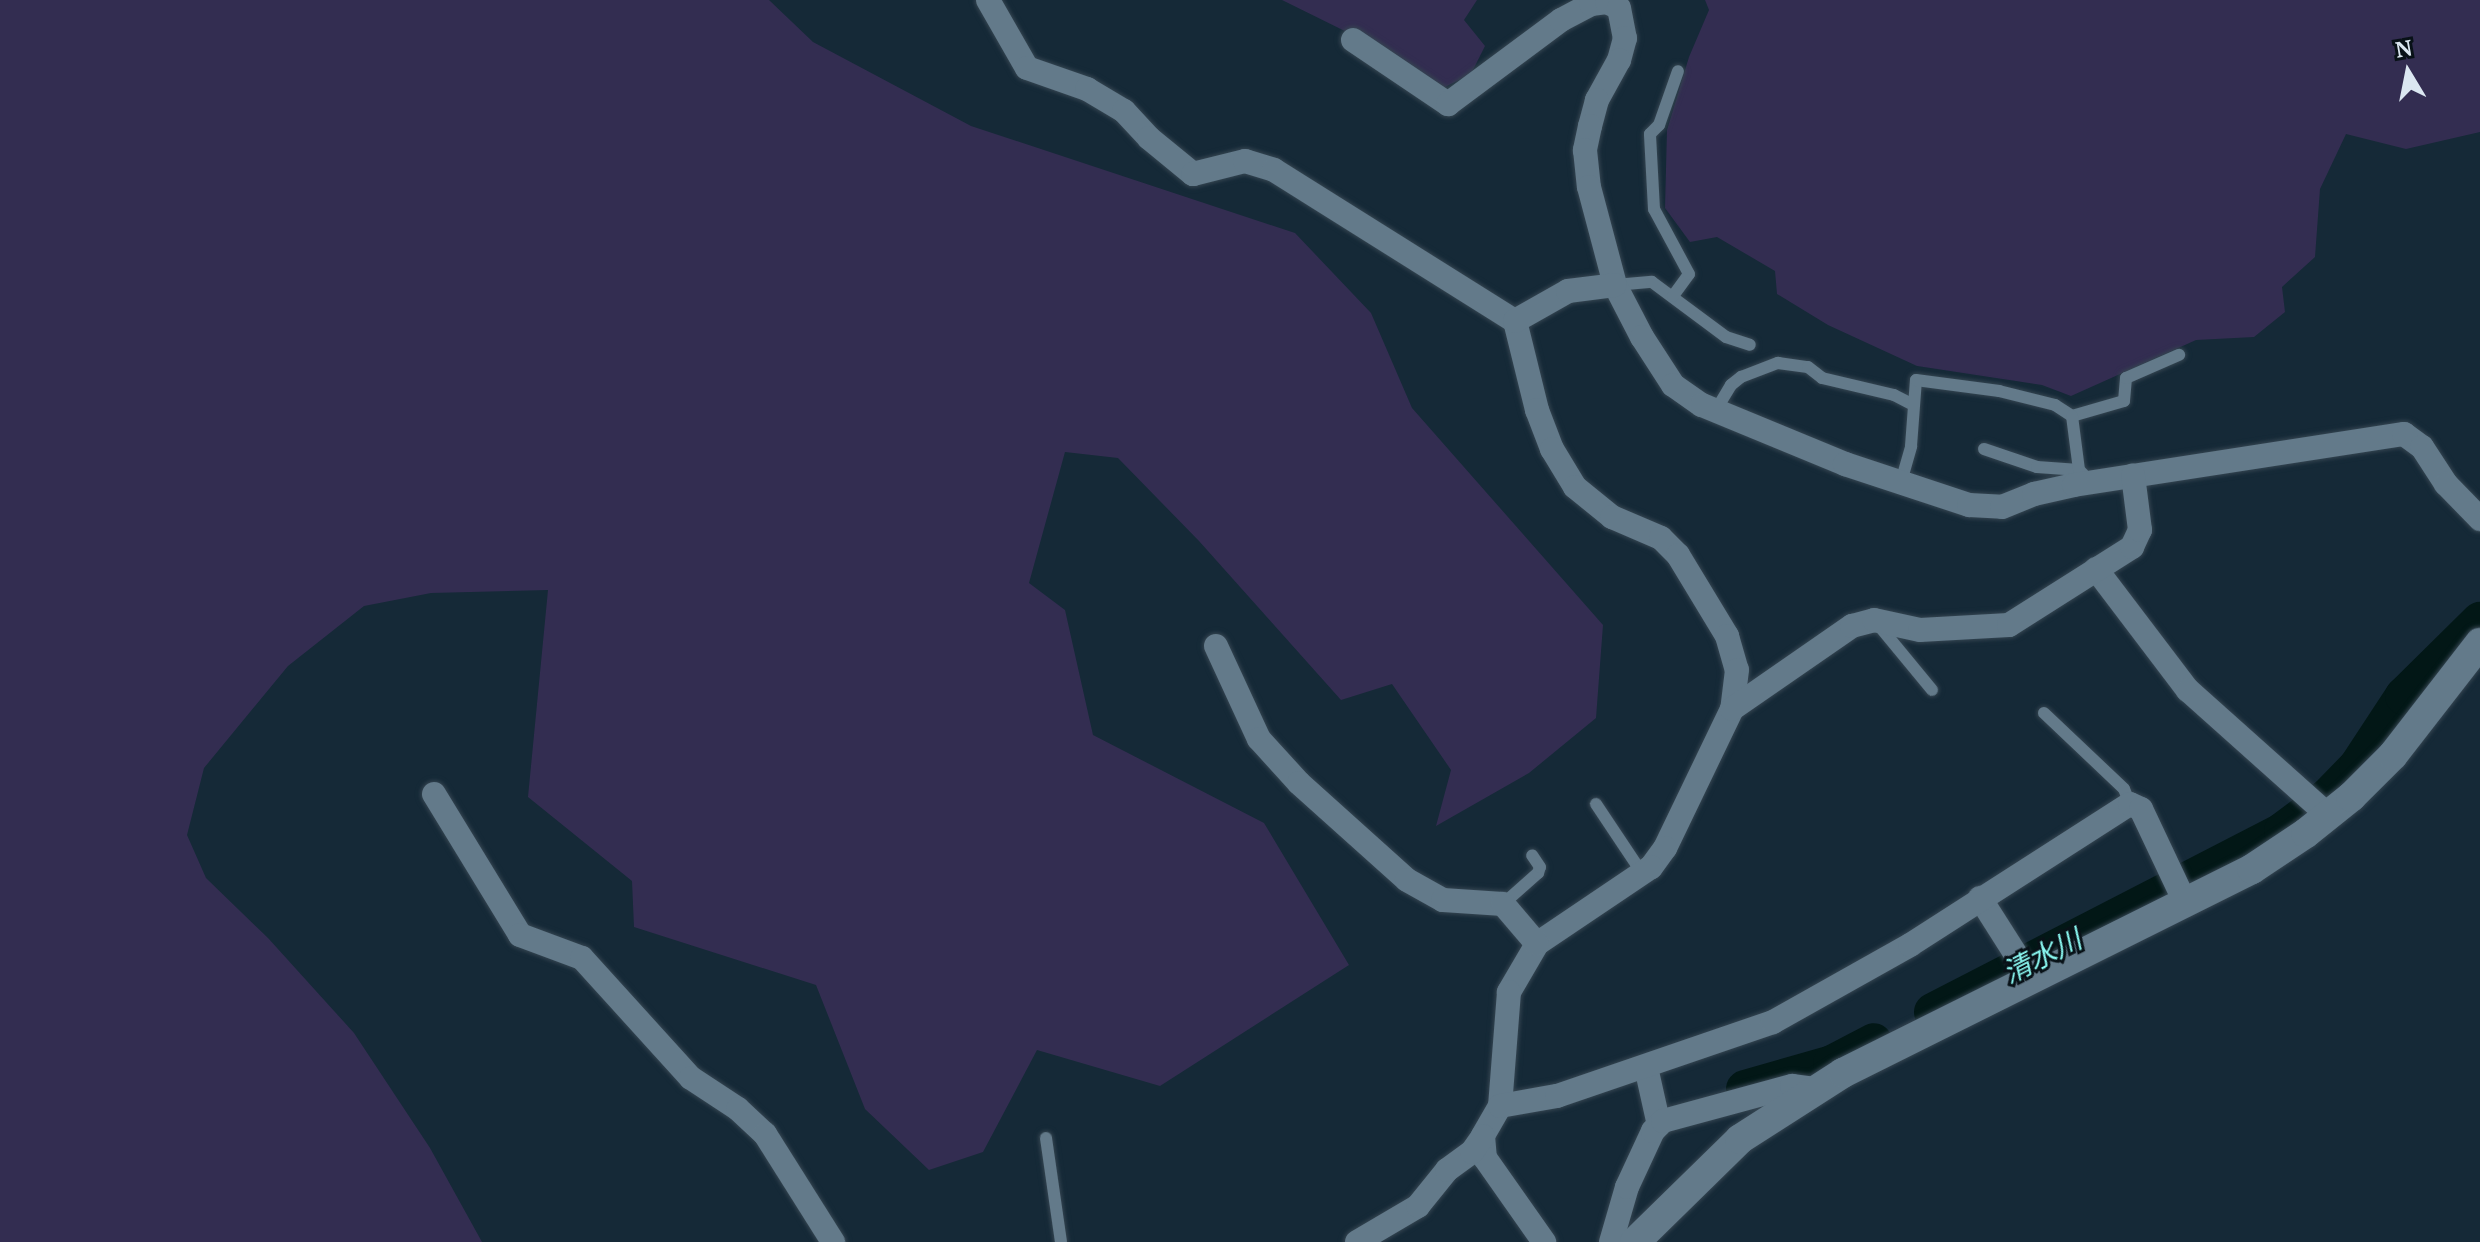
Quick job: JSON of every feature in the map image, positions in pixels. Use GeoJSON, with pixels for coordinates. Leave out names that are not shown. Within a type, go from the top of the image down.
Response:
{"type":"FeatureCollection","features":[{"type":"Feature","properties":{"kind":"street"},"geometry":{"type":"LineString","coordinates":[[988,0],[1027,68],[1087,89],[1124,111],[1149,138],[1193,174],[1245,161],[1274,170],[1515,321],[1537,410],[1552,449],[1575,487],[1612,517],[1661,538],[1678,555],[1727,636],[1737,670],[1732,709],[1665,848],[1642,873],[1537,944],[1509,992],[1500,1106],[1483,1136],[1472,1152],[1447,1170],[1418,1206],[1357,1242]]}},
{"type":"Feature","properties":{"kind":"street"},"geometry":{"type":"LineString","coordinates":[[1353,40],[1448,104],[1561,20],[1591,4],[1607,2],[1619,8],[1625,38],[1619,60],[1597,100],[1585,150],[1601,243],[1615,285],[1642,337],[1673,385],[1702,405],[1845,464],[1969,505],[2002,507],[2085,476],[2133,475],[2404,434],[2422,447],[2446,484],[2480,519]]}},
{"type":"Feature","properties":{"kind":"street"},"geometry":{"type":"LineString","coordinates":[[1515,321],[1568,291],[1615,285]]}},
{"type":"Feature","properties":{"kind":"street"},"geometry":{"type":"LineString","coordinates":[[1732,709],[1852,626],[1874,620],[1920,630],[2009,625],[2132,547],[2140,530],[2133,475]]}},
{"type":"Feature","properties":{"kind":"street"},"geometry":{"type":"LineString","coordinates":[[2096,569],[2188,690],[2328,815]]}},
{"type":"Feature","properties":{"kind":"street"},"geometry":{"type":"LineString","coordinates":[[1635,1242],[1740,1139],[1817,1089],[2252,869],[2328,815],[2393,755],[2480,643]]}},
{"type":"Feature","properties":{"kind":"street"},"geometry":{"type":"LineString","coordinates":[[1216,646],[1259,739],[1299,783],[1407,880],[1443,900],[1503,904],[1537,944]]}},
{"type":"Feature","properties":{"kind":"street"},"geometry":{"type":"LineString","coordinates":[[434,794],[520,935],[582,958],[691,1078],[738,1109],[765,1134],[833,1242]]}},
{"type":"Feature","properties":{"kind":"street"},"geometry":{"type":"LineString","coordinates":[[1500,1106],[1557,1096],[1773,1022],[1818,999],[2130,804],[2141,809],[2185,902]]}},
{"type":"Feature","properties":{"kind":"street"},"geometry":{"type":"LineString","coordinates":[[1980,898],[2032,980]]}},
{"type":"Feature","properties":{"kind":"street"},"geometry":{"type":"LineString","coordinates":[[1646,1067],[1659,1125]]}},
{"type":"Feature","properties":{"kind":"street"},"geometry":{"type":"LineString","coordinates":[[1611,1242],[1627,1187],[1653,1131],[1659,1125],[1792,1086],[1817,1089]]}},
{"type":"Feature","properties":{"kind":"street"},"geometry":{"type":"LineString","coordinates":[[1483,1136],[1485,1158],[1544,1242]]}},
{"type":"Feature","properties":{"kind":"lane"},"geometry":{"type":"LineString","coordinates":[[1673,296],[1689,274],[1654,209],[1650,134],[1659,125],[1678,71]]}},
{"type":"Feature","properties":{"kind":"lane"},"geometry":{"type":"LineString","coordinates":[[1615,285],[1652,282],[1726,337],[1750,345]]}},
{"type":"Feature","properties":{"kind":"lane"},"geometry":{"type":"LineString","coordinates":[[2072,416],[2124,401],[2126,378],[2179,355]]}},
{"type":"Feature","properties":{"kind":"lane"},"geometry":{"type":"LineString","coordinates":[[1716,410],[1731,385],[1741,377],[1778,363],[1808,367],[1822,378],[1894,395],[1912,404]]}},
{"type":"Feature","properties":{"kind":"lane"},"geometry":{"type":"LineString","coordinates":[[1901,482],[1911,446],[1916,380],[1999,391],[2055,405],[2072,416],[2085,476],[2037,467],[1984,449]]}},
{"type":"Feature","properties":{"kind":"lane"},"geometry":{"type":"LineString","coordinates":[[1874,620],[1932,690]]}},
{"type":"Feature","properties":{"kind":"lane"},"geometry":{"type":"LineString","coordinates":[[2044,713],[2124,789],[2130,804]]}},
{"type":"Feature","properties":{"kind":"lane"},"geometry":{"type":"LineString","coordinates":[[1596,804],[1642,873]]}},
{"type":"Feature","properties":{"kind":"lane"},"geometry":{"type":"LineString","coordinates":[[1503,904],[1538,873],[1540,867],[1532,855]]}},
{"type":"Feature","properties":{"kind":"lane"},"geometry":{"type":"LineString","coordinates":[[1046,1138],[1061,1242]]}},
{"type":"Feature","properties":{"kind":"shaded area"},"geometry":{"type":"Polygon","coordinates":[[[0,0],[769,0],[813,42],[971,126],[1295,233],[1371,313],[1412,408],[1603,625],[1596,718],[1529,773],[1436,826],[1451,770],[1392,684],[1341,700],[1199,541],[1118,458],[1065,452],[1029,583],[1065,610],[1093,735],[1264,823],[1349,965],[1160,1086],[1037,1050],[983,1152],[929,1170],[865,1109],[816,985],[634,927],[632,881],[528,797],[548,590],[431,593],[364,606],[288,666],[204,768],[187,835],[206,878],[268,938],[354,1033],[430,1148],[482,1242],[0,1242],[0,0]]]}},
{"type":"Feature","properties":{"kind":"shaded area"},"geometry":{"type":"Polygon","coordinates":[[[1282,0],[1477,0],[1464,20],[1485,46],[1471,74],[1443,88],[1367,42],[1282,0]]]}},
{"type":"Feature","properties":{"kind":"shaded area"},"geometry":{"type":"Polygon","coordinates":[[[1705,0],[2480,0],[2480,132],[2406,149],[2346,134],[2320,189],[2315,257],[2282,287],[2285,312],[2254,337],[2196,340],[2071,396],[2042,385],[1917,366],[1828,325],[1777,294],[1775,271],[1717,237],[1690,242],[1665,208],[1667,130],[1689,57],[1709,10],[1705,0]]]}},
{"type":"Feature","properties":{"kind":"waterway","name":"清水川"},"geometry":{"type":"LineString","coordinates":[[1933,1012],[2283,831],[2328,797],[2358,766],[2404,696],[2480,621]]}},
{"type":"Feature","properties":{"kind":"waterway","name":"清水川"},"geometry":{"type":"LineString","coordinates":[[1745,1089],[1832,1064],[1874,1042]]}}]}
